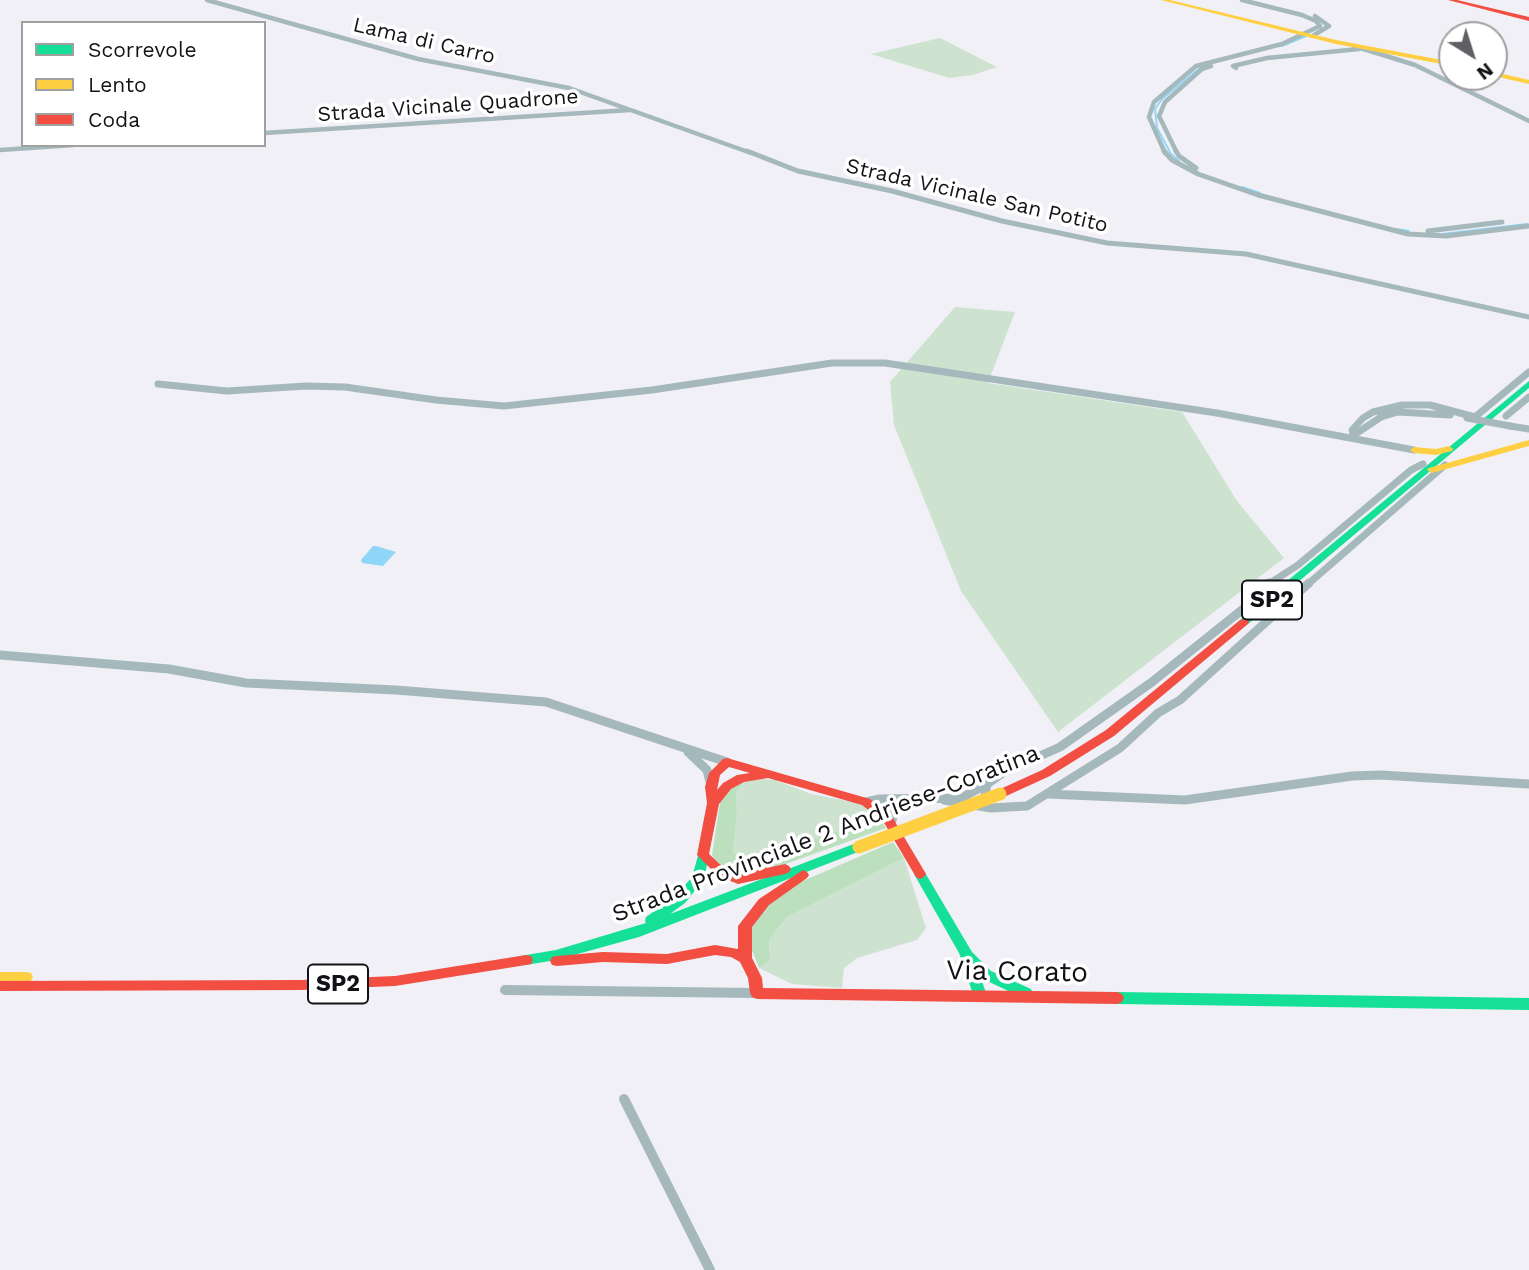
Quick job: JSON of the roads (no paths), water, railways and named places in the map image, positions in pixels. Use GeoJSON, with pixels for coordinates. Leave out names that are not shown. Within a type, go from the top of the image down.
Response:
{"type":"FeatureCollection","features":[{"type":"Feature","properties":{"kind":"main road"},"geometry":{"type":"LineString","coordinates":[[1164,0],[1356,48],[1438,62]]}},
{"type":"Feature","properties":{"kind":"main road"},"geometry":{"type":"LineString","coordinates":[[1451,0],[1529,19]]}},
{"type":"Feature","properties":{"kind":"main road"},"geometry":{"type":"LineString","coordinates":[[1508,77],[1529,82]]}},
{"type":"Feature","properties":{"kind":"main road","name":"Strada Provinciale 2 Andriese-Coratina"},"geometry":{"type":"LineString","coordinates":[[0,985],[24,981],[173,985],[354,984],[445,975],[501,966],[609,940],[1000,794],[1046,773],[1110,733],[1529,384]]}},
{"type":"Feature","properties":{"kind":"main road"},"geometry":{"type":"LineString","coordinates":[[1467,436],[1470,448],[1492,452]]}},
{"type":"Feature","properties":{"kind":"main road"},"geometry":{"type":"LineString","coordinates":[[1421,472],[1529,443]]}},
{"type":"Feature","properties":{"kind":"main road"},"geometry":{"type":"LineString","coordinates":[[1414,450],[1436,452],[1452,448]]}},
{"type":"Feature","properties":{"kind":"main road"},"geometry":{"type":"LineString","coordinates":[[1414,450],[1425,458],[1421,472]]}},
{"type":"Feature","properties":{"kind":"main road"},"geometry":{"type":"LineString","coordinates":[[727,762],[872,805],[891,824],[965,953],[980,996]]}},
{"type":"Feature","properties":{"kind":"main road"},"geometry":{"type":"LineString","coordinates":[[713,803],[726,786],[729,773],[727,762]]}},
{"type":"Feature","properties":{"kind":"main road"},"geometry":{"type":"LineString","coordinates":[[609,940],[663,915],[698,879],[713,803],[711,787],[715,773],[727,762]]}},
{"type":"Feature","properties":{"kind":"main road"},"geometry":{"type":"LineString","coordinates":[[726,786],[753,775],[777,775]]}},
{"type":"Feature","properties":{"kind":"main road"},"geometry":{"type":"LineString","coordinates":[[757,993],[755,978],[746,958],[743,940],[745,926],[758,908],[797,878],[844,853]]}},
{"type":"Feature","properties":{"kind":"main road"},"geometry":{"type":"LineString","coordinates":[[703,855],[722,873],[738,878],[820,862]]}},
{"type":"Feature","properties":{"kind":"main road"},"geometry":{"type":"LineString","coordinates":[[501,966],[603,957],[667,959],[715,950],[733,952],[746,958]]}},
{"type":"Feature","properties":{"kind":"main road"},"geometry":{"type":"LineString","coordinates":[[965,953],[986,975],[1036,997]]}},
{"type":"Feature","properties":{"kind":"main road","name":"Strada Provinciale 2 Andriese-Coratina"},"geometry":{"type":"LineString","coordinates":[[0,974],[24,981]]}},
{"type":"Feature","properties":{"kind":"main road"},"geometry":{"type":"LineString","coordinates":[[980,996],[988,984],[986,975]]}},
{"type":"Feature","properties":{"kind":"main road","name":"Via Corato"},"geometry":{"type":"LineString","coordinates":[[757,993],[1529,1004]]}},
{"type":"Feature","properties":{"kind":"street","name":"Lama di Carro"},"geometry":{"type":"LineString","coordinates":[[207,0],[418,59],[569,88],[634,110]]}},
{"type":"Feature","properties":{"kind":"street"},"geometry":{"type":"LineString","coordinates":[[1242,0],[1327,23]]}},
{"type":"Feature","properties":{"kind":"street"},"geometry":{"type":"LineString","coordinates":[[1254,0],[1311,14],[1327,23]]}},
{"type":"Feature","properties":{"kind":"street"},"geometry":{"type":"LineString","coordinates":[[1261,194],[1185,162],[1176,151],[1159,116],[1162,104],[1202,69],[1289,46],[1320,26],[1319,23]]}},
{"type":"Feature","properties":{"kind":"street"},"geometry":{"type":"LineString","coordinates":[[1327,23],[1328,29],[1196,66],[1154,102],[1149,113],[1164,151],[1184,168],[1261,194],[1376,223],[1408,234],[1437,236],[1529,224]]}},
{"type":"Feature","properties":{"kind":"street"},"geometry":{"type":"LineString","coordinates":[[1236,68],[1233,66],[1275,57],[1356,48],[1415,65],[1529,121]]}},
{"type":"Feature","properties":{"kind":"street"},"geometry":{"type":"LineString","coordinates":[[1235,55],[1242,58]]}},
{"type":"Feature","properties":{"kind":"street"},"geometry":{"type":"LineString","coordinates":[[1173,85],[1182,87]]}},
{"type":"Feature","properties":{"kind":"street","name":"Strada Vicinale Quadrone"},"geometry":{"type":"LineString","coordinates":[[266,133],[634,110]]}},
{"type":"Feature","properties":{"kind":"street","name":"Strada Vicinale San Potito"},"geometry":{"type":"LineString","coordinates":[[634,110],[798,171],[905,194],[1002,221],[1107,243],[1246,254],[1529,317]]}},
{"type":"Feature","properties":{"kind":"street"},"geometry":{"type":"LineString","coordinates":[[0,150],[45,147]]}},
{"type":"Feature","properties":{"kind":"street"},"geometry":{"type":"LineString","coordinates":[[1164,151],[1176,151]]}},
{"type":"Feature","properties":{"kind":"street"},"geometry":{"type":"LineString","coordinates":[[1376,223],[1432,231],[1494,223],[1529,224]]}},
{"type":"Feature","properties":{"kind":"street"},"geometry":{"type":"LineString","coordinates":[[1494,223],[1500,228]]}},
{"type":"Feature","properties":{"kind":"street"},"geometry":{"type":"LineString","coordinates":[[158,384],[228,391],[306,386],[345,387],[436,400],[504,406],[652,390],[832,363],[885,363],[1205,411],[1354,436],[1414,450]]}},
{"type":"Feature","properties":{"kind":"street"},"geometry":{"type":"LineString","coordinates":[[1354,436],[1352,430],[1363,418],[1373,412],[1402,405],[1430,405],[1457,415],[1475,416],[1529,372]]}},
{"type":"Feature","properties":{"kind":"street"},"geometry":{"type":"LineString","coordinates":[[1506,416],[1529,397]]}},
{"type":"Feature","properties":{"kind":"street"},"geometry":{"type":"LineString","coordinates":[[1354,436],[1381,417],[1398,412],[1434,412],[1529,429]]}},
{"type":"Feature","properties":{"kind":"street"},"geometry":{"type":"LineString","coordinates":[[872,805],[880,799],[915,799],[944,800],[991,808],[1027,806],[1048,794],[1120,748],[1158,713],[1180,699],[1200,678],[1445,465]]}},
{"type":"Feature","properties":{"kind":"street"},"geometry":{"type":"LineString","coordinates":[[944,800],[961,797],[1004,772],[1060,747],[1152,682],[1263,593],[1264,587],[1298,565],[1411,470],[1421,472]]}},
{"type":"Feature","properties":{"kind":"street"},"geometry":{"type":"LineString","coordinates":[[0,655],[169,669],[275,685],[396,690],[546,702],[727,762]]}},
{"type":"Feature","properties":{"kind":"street"},"geometry":{"type":"LineString","coordinates":[[683,748],[707,770],[711,787]]}},
{"type":"Feature","properties":{"kind":"street"},"geometry":{"type":"LineString","coordinates":[[1048,794],[1185,800],[1352,776],[1381,775],[1529,784]]}},
{"type":"Feature","properties":{"kind":"street"},"geometry":{"type":"LineString","coordinates":[[987,784],[983,800],[991,808]]}},
{"type":"Feature","properties":{"kind":"street"},"geometry":{"type":"LineString","coordinates":[[872,805],[902,804],[915,799]]}},
{"type":"Feature","properties":{"kind":"street"},"geometry":{"type":"LineString","coordinates":[[891,824],[894,813],[902,804]]}},
{"type":"Feature","properties":{"kind":"street","name":"Via Corato"},"geometry":{"type":"LineString","coordinates":[[505,990],[757,993]]}},
{"type":"Feature","properties":{"kind":"street"},"geometry":{"type":"LineString","coordinates":[[624,1099],[710,1270]]}},
{"type":"Feature","properties":{"kind":"water"},"geometry":{"type":"Polygon","coordinates":[[[373,546],[396,552],[383,566],[362,563],[361,560],[373,546]]]}},
{"type":"Feature","properties":{"kind":"waterway"},"geometry":{"type":"LineString","coordinates":[[1282,46],[1306,36]]}},
{"type":"Feature","properties":{"kind":"waterway"},"geometry":{"type":"LineString","coordinates":[[1179,161],[1171,154],[1157,128],[1155,109],[1162,99],[1202,66]]}},
{"type":"Feature","properties":{"kind":"waterway"},"geometry":{"type":"LineString","coordinates":[[1242,187],[1260,193]]}},
{"type":"Feature","properties":{"kind":"waterway"},"geometry":{"type":"LineString","coordinates":[[1442,234],[1527,224]]}},
{"type":"Feature","properties":{"kind":"waterway"},"geometry":{"type":"LineString","coordinates":[[1397,229],[1409,231]]}}]}
